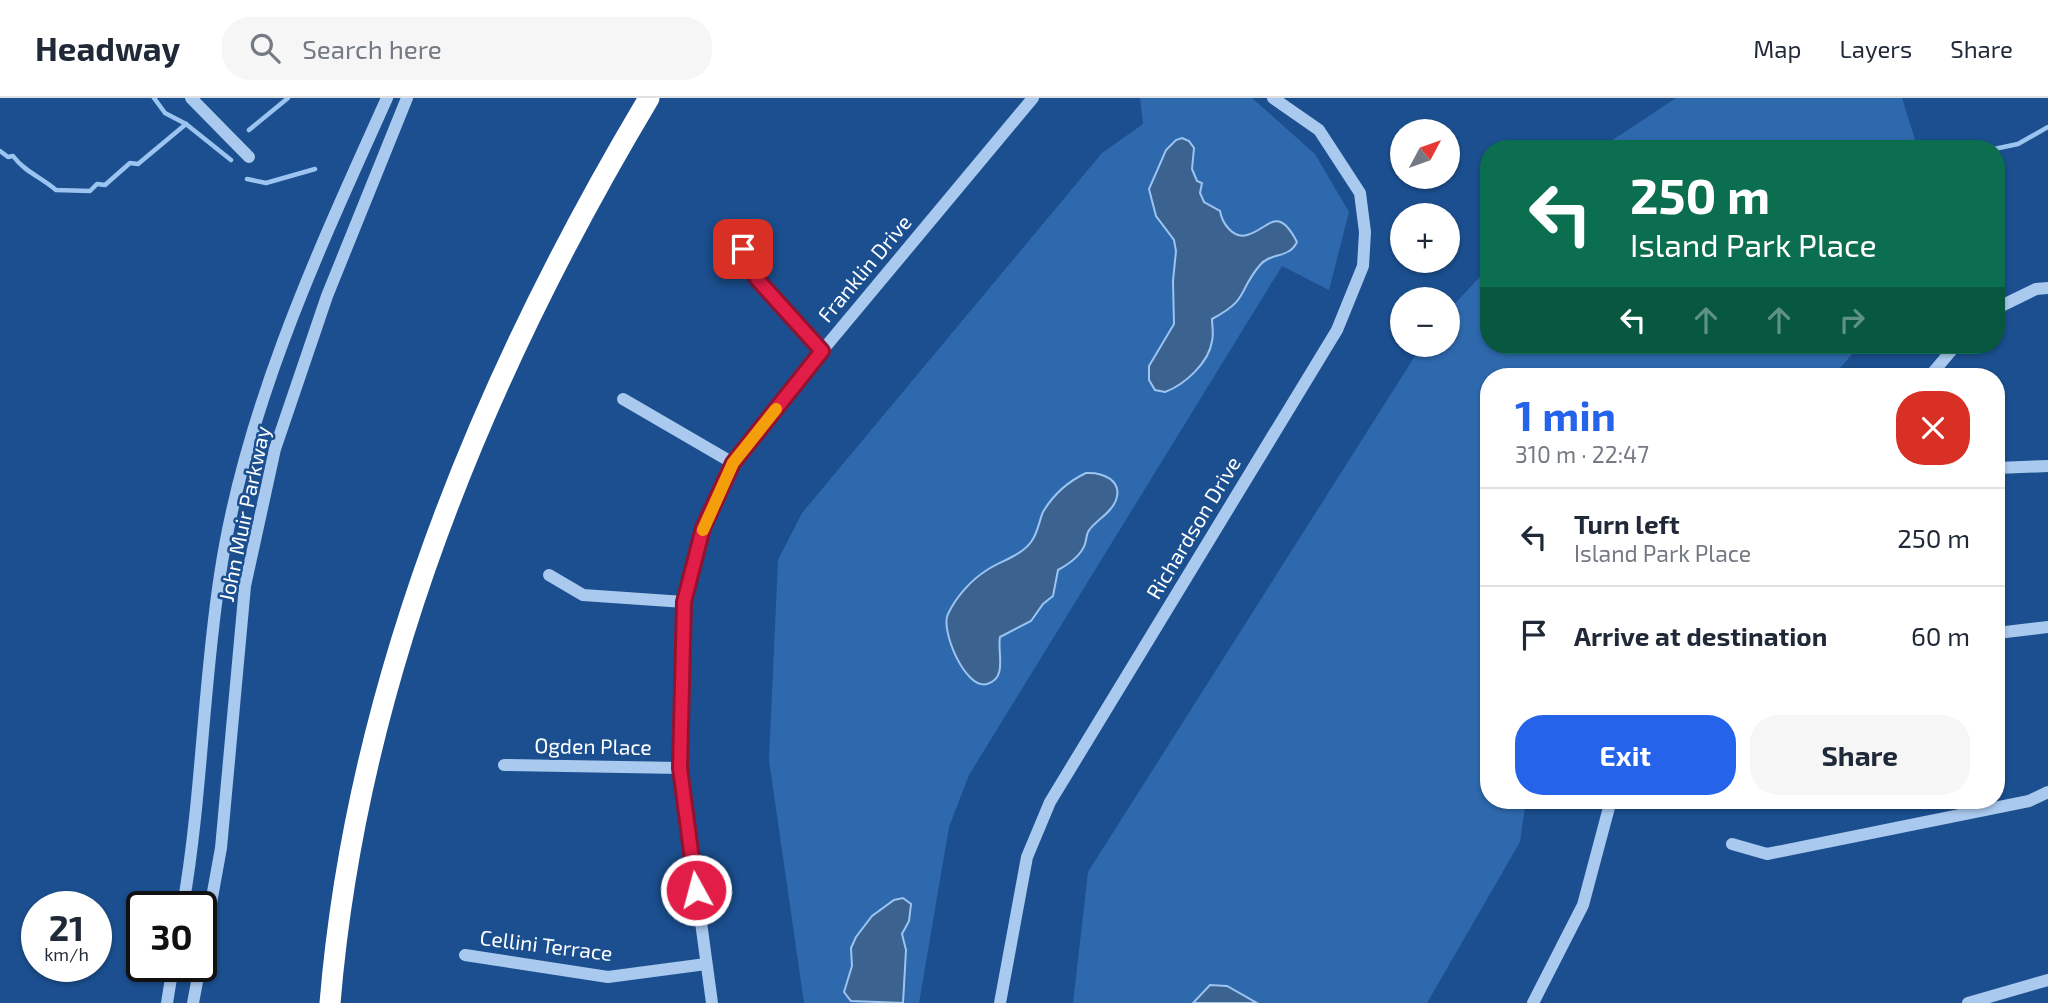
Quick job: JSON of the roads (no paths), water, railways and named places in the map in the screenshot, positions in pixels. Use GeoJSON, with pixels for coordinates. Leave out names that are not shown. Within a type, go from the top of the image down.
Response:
{"type":"FeatureCollection","features":[{"type":"Feature","properties":{"kind":"highway"},"geometry":{"type":"LineString","coordinates":[[330,1003],[341,901],[372,747],[390,675],[420,581],[502,371],[580,216],[649,98]]}},
{"type":"Feature","properties":{"kind":"street"},"geometry":{"type":"LineString","coordinates":[[191,98],[249,156]]}},
{"type":"Feature","properties":{"kind":"street","name":"John Muir Parkway"},"geometry":{"type":"LineString","coordinates":[[185,891],[220,574],[251,433],[301,295],[387,98]]}},
{"type":"Feature","properties":{"kind":"street","name":"John Muir Parkway"},"geometry":{"type":"LineString","coordinates":[[213,891],[221,848],[245,586],[275,449],[327,296],[407,98]]}},
{"type":"Feature","properties":{"kind":"street","name":"Franklin Drive"},"geometry":{"type":"LineString","coordinates":[[712,1003],[680,768],[684,602],[703,528],[733,463],[822,351],[1033,98]]}},
{"type":"Feature","properties":{"kind":"street","name":"Richardson Drive"},"geometry":{"type":"LineString","coordinates":[[1000,1003],[1027,857],[1050,802],[1337,330],[1363,266],[1365,232],[1360,193],[1319,130],[1273,98]]}},
{"type":"Feature","properties":{"kind":"street"},"geometry":{"type":"LineString","coordinates":[[743,249],[757,279],[822,351]]}},
{"type":"Feature","properties":{"kind":"street"},"geometry":{"type":"LineString","coordinates":[[2005,304],[2036,289],[2048,288]]}},
{"type":"Feature","properties":{"kind":"street"},"geometry":{"type":"LineString","coordinates":[[1937,368],[1948,354]]}},
{"type":"Feature","properties":{"kind":"street"},"geometry":{"type":"LineString","coordinates":[[623,399],[733,463]]}},
{"type":"Feature","properties":{"kind":"street"},"geometry":{"type":"LineString","coordinates":[[2005,468],[2048,466]]}},
{"type":"Feature","properties":{"kind":"street"},"geometry":{"type":"LineString","coordinates":[[549,575],[583,595],[684,602]]}},
{"type":"Feature","properties":{"kind":"street"},"geometry":{"type":"LineString","coordinates":[[2005,632],[2048,627]]}},
{"type":"Feature","properties":{"kind":"street","name":"Ogden Place"},"geometry":{"type":"LineString","coordinates":[[504,765],[680,768]]}},
{"type":"Feature","properties":{"kind":"street"},"geometry":{"type":"LineString","coordinates":[[2005,806],[2029,801],[2048,792]]}},
{"type":"Feature","properties":{"kind":"street"},"geometry":{"type":"LineString","coordinates":[[1533,1003],[1583,905],[1609,809]]}},
{"type":"Feature","properties":{"kind":"street"},"geometry":{"type":"LineString","coordinates":[[1732,844],[1767,854],[1989,809]]}},
{"type":"Feature","properties":{"kind":"street","name":"Cellini Terrace"},"geometry":{"type":"LineString","coordinates":[[465,956],[608,977],[706,964]]}},
{"type":"Feature","properties":{"kind":"street"},"geometry":{"type":"LineString","coordinates":[[1968,1003],[2048,980]]}},
{"type":"Feature","properties":{"kind":"street"},"geometry":{"type":"LineString","coordinates":[[167,1003],[170,982]]}},
{"type":"Feature","properties":{"kind":"street"},"geometry":{"type":"LineString","coordinates":[[193,1003],[197,982]]}},
{"type":"Feature","properties":{"kind":"waterway"},"geometry":{"type":"LineString","coordinates":[[154,98],[165,113],[186,124],[231,160]]}},
{"type":"Feature","properties":{"kind":"waterway"},"geometry":{"type":"LineString","coordinates":[[249,130],[288,98]]}},
{"type":"Feature","properties":{"kind":"waterway"},"geometry":{"type":"LineString","coordinates":[[0,151],[8,157],[13,156],[56,190],[90,191],[97,184],[105,185],[130,163],[138,164],[186,124]]}},
{"type":"Feature","properties":{"kind":"waterway"},"geometry":{"type":"LineString","coordinates":[[2005,147],[2018,144],[2048,127]]}},
{"type":"Feature","properties":{"kind":"waterway"},"geometry":{"type":"LineString","coordinates":[[247,179],[266,183],[315,169]]}}]}
